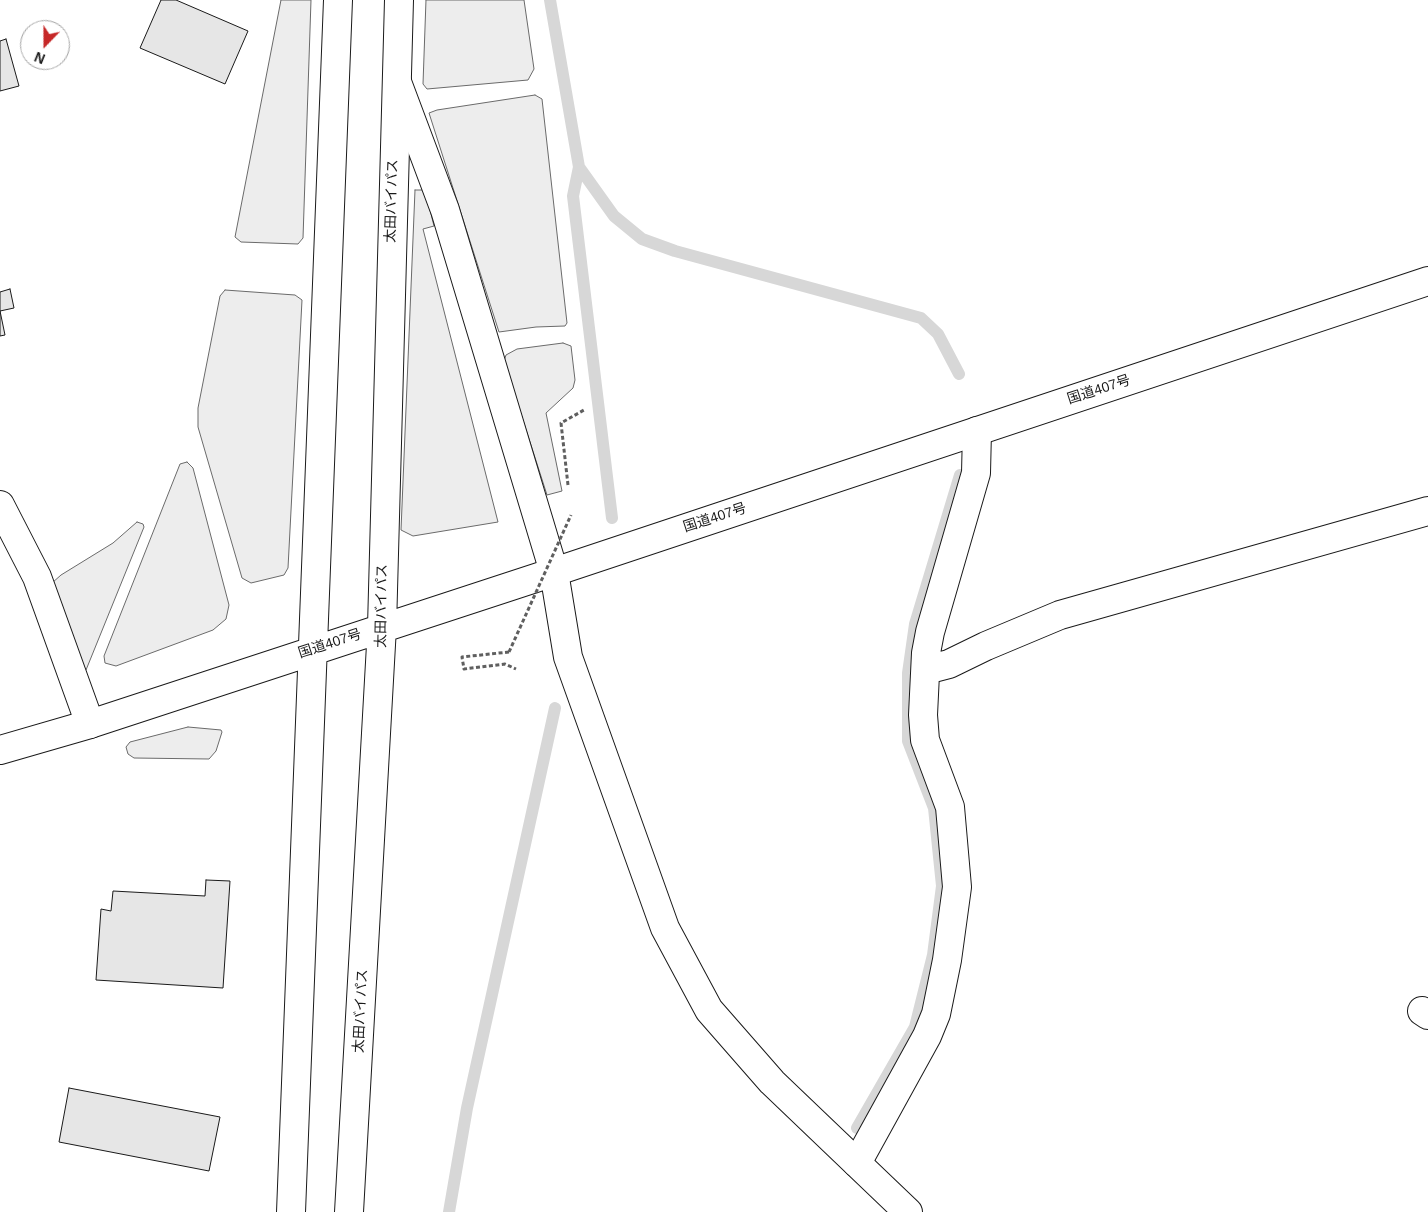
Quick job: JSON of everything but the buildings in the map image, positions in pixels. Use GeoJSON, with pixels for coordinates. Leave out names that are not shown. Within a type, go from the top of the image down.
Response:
{"type":"FeatureCollection","features":[{"type":"Feature","properties":{"kind":"main road"},"geometry":{"type":"LineString","coordinates":[[291,1212],[311,650],[338,0]]}},
{"type":"Feature","properties":{"kind":"main road","name":"太田バイパス"},"geometry":{"type":"LineString","coordinates":[[349,1212],[382,626],[399,0]]}},
{"type":"Feature","properties":{"kind":"main road"},"geometry":{"type":"LineString","coordinates":[[396,80],[445,210],[554,572],[568,657],[665,928],[709,1010],[772,1082],[908,1212]]}},
{"type":"Feature","properties":{"kind":"main road","name":"国道407号"},"geometry":{"type":"LineString","coordinates":[[0,750],[90,724],[382,626],[554,572],[1428,281]]}},
{"type":"Feature","properties":{"kind":"main road"},"geometry":{"type":"LineString","coordinates":[[857,1163],[927,1036],[936,1014],[947,960],[957,887],[950,807],[925,740],[923,715],[926,653],[930,632],[976,473],[977,431]]}},
{"type":"Feature","properties":{"kind":"main road"},"geometry":{"type":"LineString","coordinates":[[0,505],[37,577],[90,724]]}},
{"type":"Feature","properties":{"kind":"main road"},"geometry":{"type":"LineString","coordinates":[[926,670],[949,664],[986,646],[1060,615],[1428,511]]}},
{"type":"Feature","properties":{"kind":"path"},"geometry":{"type":"LineString","coordinates":[[568,486],[560,423],[584,410]]}},
{"type":"Feature","properties":{"kind":"path"},"geometry":{"type":"LineString","coordinates":[[516,669],[505,664],[464,668],[462,657],[509,652],[571,515],[570,506]]}},
{"type":"Feature","properties":{"kind":"shaded area"},"geometry":{"type":"Polygon","coordinates":[[[281,0],[311,0],[303,238],[298,244],[241,242],[235,237],[281,0]]]}},
{"type":"Feature","properties":{"kind":"shaded area"},"geometry":{"type":"Polygon","coordinates":[[[426,0],[524,0],[534,69],[528,80],[427,89],[423,84],[426,0]]]}},
{"type":"Feature","properties":{"kind":"shaded area"},"geometry":{"type":"Polygon","coordinates":[[[535,95],[542,99],[567,323],[565,326],[536,327],[499,332],[429,113],[437,110],[535,95]]]}},
{"type":"Feature","properties":{"kind":"shaded area"},"geometry":{"type":"Polygon","coordinates":[[[415,190],[422,190],[426,194],[434,226],[423,229],[498,522],[413,536],[401,530],[415,190]]]}},
{"type":"Feature","properties":{"kind":"shaded area"},"geometry":{"type":"Polygon","coordinates":[[[225,290],[295,295],[302,300],[288,568],[284,575],[251,583],[242,578],[198,427],[198,408],[220,296],[225,290]]]}},
{"type":"Feature","properties":{"kind":"shaded area"},"geometry":{"type":"Polygon","coordinates":[[[563,343],[571,346],[575,380],[573,388],[546,413],[562,491],[547,495],[504,361],[506,355],[517,349],[563,343]]]}},
{"type":"Feature","properties":{"kind":"shaded area"},"geometry":{"type":"Polygon","coordinates":[[[187,462],[193,468],[229,605],[226,619],[213,630],[116,666],[105,663],[104,656],[180,464],[187,462]]]}},
{"type":"Feature","properties":{"kind":"shaded area"},"geometry":{"type":"Polygon","coordinates":[[[137,522],[143,524],[144,527],[86,670],[83,671],[52,583],[61,575],[113,543],[137,522]]]}},
{"type":"Feature","properties":{"kind":"shaded area"},"geometry":{"type":"Polygon","coordinates":[[[188,727],[221,730],[216,751],[209,759],[134,758],[128,754],[126,747],[130,742],[188,727]]]}},
{"type":"Feature","properties":{"kind":"waterway"},"geometry":{"type":"LineString","coordinates":[[550,0],[579,167],[573,196],[612,518]]}},
{"type":"Feature","properties":{"kind":"waterway"},"geometry":{"type":"LineString","coordinates":[[579,167],[614,216],[642,239],[675,251],[921,318],[938,334],[959,374]]}},
{"type":"Feature","properties":{"kind":"waterway"},"geometry":{"type":"LineString","coordinates":[[857,1128],[915,1027],[933,955],[942,886],[934,808],[908,741],[908,673],[915,624],[960,475]]}},
{"type":"Feature","properties":{"kind":"waterway"},"geometry":{"type":"LineString","coordinates":[[449,1212],[467,1108],[555,708]]}}]}
